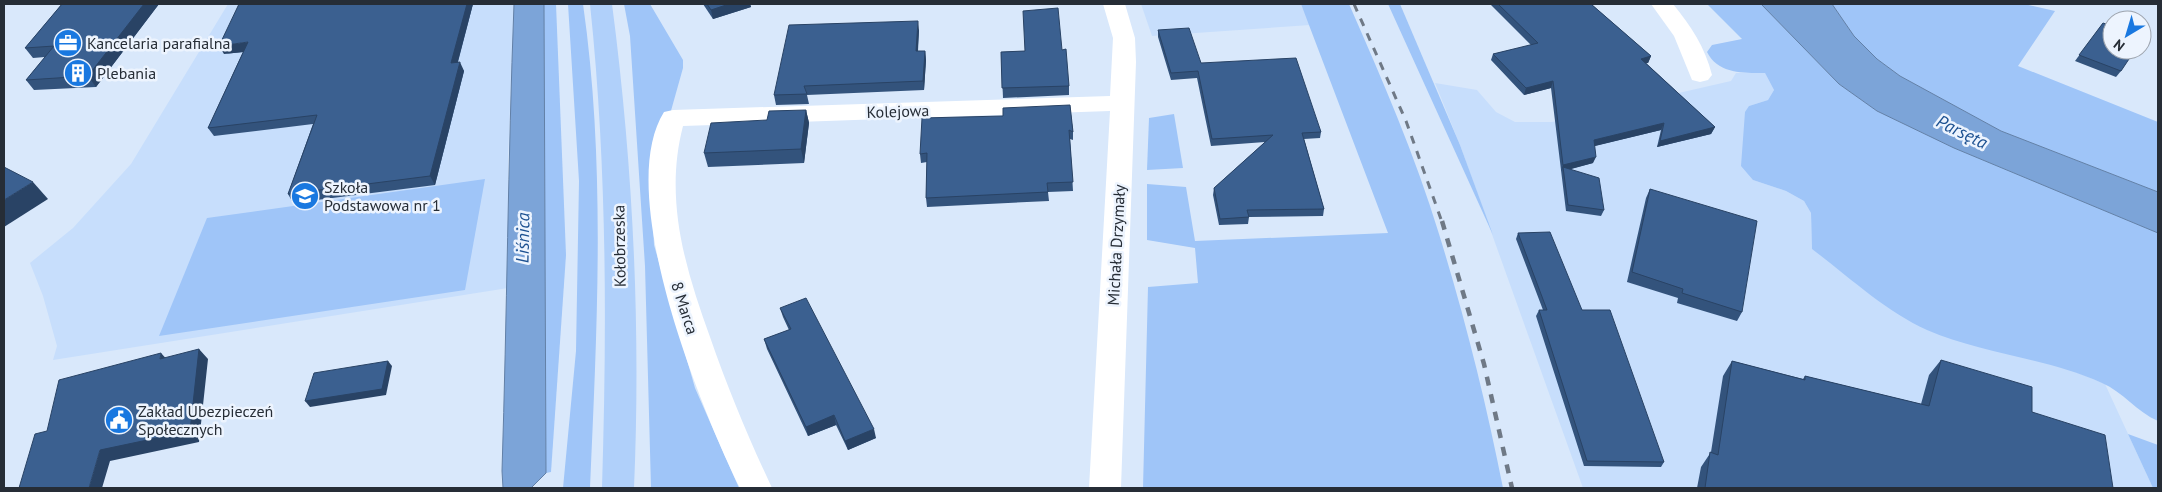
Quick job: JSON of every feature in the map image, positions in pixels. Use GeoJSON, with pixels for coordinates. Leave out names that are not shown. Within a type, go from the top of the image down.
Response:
{"type":"FeatureCollection","features":[{"type":"Feature","properties":{"kind":"main road","name":"Kołobrzeska"},"geometry":{"type":"LineString","coordinates":[[601,4],[609,58],[618,182],[618,488]]}},
{"type":"Feature","properties":{"kind":"street","name":"Michała Drzymały"},"geometry":{"type":"LineString","coordinates":[[1105,488],[1123,103],[1124,38],[1114,4]]}},
{"type":"Feature","properties":{"kind":"street"},"geometry":{"type":"LineString","coordinates":[[1662,4],[1684,32],[1696,55],[1700,75]]}},
{"type":"Feature","properties":{"kind":"street","name":"Kolejowa"},"geometry":{"type":"LineString","coordinates":[[673,118],[1123,103]]}},
{"type":"Feature","properties":{"kind":"street","name":"8 Marca"},"geometry":{"type":"LineString","coordinates":[[673,118],[666,139],[662,168],[661,207],[665,237],[682,300],[706,373],[741,459],[756,488]]}},
{"type":"Feature","properties":{"kind":"shaded area","name":"Szkoła Podstawowa nr 1"},"geometry":{"type":"Polygon","coordinates":[[[228,4],[514,4],[508,159],[508,288],[53,360],[57,346],[43,296],[30,263],[73,228],[131,164],[228,4]]]}},
{"type":"Feature","properties":{"kind":"shaded area"},"geometry":{"type":"Polygon","coordinates":[[[544,4],[556,4],[566,255],[551,472],[546,473],[544,4]]]}},
{"type":"Feature","properties":{"kind":"shaded area"},"geometry":{"type":"Polygon","coordinates":[[[568,4],[583,4],[595,124],[598,246],[590,488],[563,488],[576,351],[579,181],[568,4]]]}},
{"type":"Feature","properties":{"kind":"shaded area"},"geometry":{"type":"Polygon","coordinates":[[[624,4],[650,4],[683,60],[683,68],[651,182],[654,245],[695,388],[739,488],[651,488],[645,266],[630,36],[624,4]]]}},
{"type":"Feature","properties":{"kind":"shaded area"},"geometry":{"type":"Polygon","coordinates":[[[1141,4],[1301,4],[1310,25],[1152,36],[1141,4]]]}},
{"type":"Feature","properties":{"kind":"shaded area"},"geometry":{"type":"Polygon","coordinates":[[[1301,4],[1349,4],[1386,89],[1430,205],[1449,266],[1474,360],[1503,488],[1143,488],[1148,287],[1198,283],[1195,248],[1147,240],[1147,184],[1186,187],[1195,241],[1388,233],[1301,4]]]}},
{"type":"Feature","properties":{"kind":"shaded area"},"geometry":{"type":"Polygon","coordinates":[[[1388,4],[1400,4],[1460,145],[1493,235],[1388,4]]]}},
{"type":"Feature","properties":{"kind":"shaded area"},"geometry":{"type":"Polygon","coordinates":[[[1707,4],[1761,4],[1839,84],[1877,111],[1954,148],[2158,233],[2158,421],[2143,413],[2102,383],[2059,368],[1970,345],[1927,330],[1896,313],[1867,293],[1812,249],[1811,213],[1804,201],[1786,191],[1753,180],[1741,166],[1745,112],[1749,106],[1768,100],[1774,90],[1765,73],[1732,71],[1718,65],[1712,59],[1707,52],[1712,45],[1742,39],[1707,4]]]}},
{"type":"Feature","properties":{"kind":"shaded area"},"geometry":{"type":"Polygon","coordinates":[[[1832,4],[2024,4],[2055,11],[2018,66],[2158,122],[2158,192],[2001,131],[1900,76],[1877,59],[1854,36],[1832,4]]]}},
{"type":"Feature","properties":{"kind":"shaded area"},"geometry":{"type":"Polygon","coordinates":[[[1736,73],[1765,73],[1774,90],[1768,100],[1749,106],[1753,180],[1786,191],[1804,201],[1811,213],[1812,249],[2066,368],[2105,384],[2153,488],[1583,488],[1460,145],[1435,83],[1477,90],[1496,112],[1515,122],[1552,122],[1731,81],[1736,73]]]}},
{"type":"Feature","properties":{"kind":"shaded area"},"geometry":{"type":"Polygon","coordinates":[[[1174,114],[1183,168],[1147,170],[1149,118],[1174,114]]]}},
{"type":"Feature","properties":{"kind":"shaded area"},"geometry":{"type":"Polygon","coordinates":[[[485,179],[465,290],[159,336],[207,218],[485,179]]]}},
{"type":"Feature","properties":{"kind":"shaded area"},"geometry":{"type":"Polygon","coordinates":[[[2128,434],[2158,445],[2158,488],[2153,488],[2128,434]]]}},
{"type":"Feature","properties":{"kind":"water","name":"Liśnica"},"geometry":{"type":"Polygon","coordinates":[[[514,4],[544,4],[546,473],[531,488],[503,488],[502,471],[514,4]]]}},
{"type":"Feature","properties":{"kind":"water","name":"Parsęta"},"geometry":{"type":"Polygon","coordinates":[[[1761,4],[1832,4],[1854,36],[1877,59],[1900,76],[2001,131],[2158,192],[2158,233],[1954,148],[1877,111],[1839,84],[1761,4]]]}},
{"type":"Feature","properties":{"kind":"building"},"geometry":{"type":"Polygon","coordinates":[[[62,4],[144,4],[88,76],[26,80],[54,46],[25,48],[62,4]]]}},
{"type":"Feature","properties":{"kind":"building"},"geometry":{"type":"Polygon","coordinates":[[[239,4],[467,4],[451,63],[460,62],[430,176],[288,194],[317,115],[208,128],[248,42],[219,46],[239,4]]]}},
{"type":"Feature","properties":{"kind":"building"},"geometry":{"type":"Polygon","coordinates":[[[707,4],[729,4],[711,10],[707,4]]]}},
{"type":"Feature","properties":{"kind":"building"},"geometry":{"type":"Polygon","coordinates":[[[1498,4],[1591,4],[1651,56],[1641,59],[1715,127],[1660,141],[1664,123],[1594,140],[1596,157],[1563,165],[1553,81],[1526,88],[1493,54],[1538,43],[1498,4]]]}},
{"type":"Feature","properties":{"kind":"building"},"geometry":{"type":"Polygon","coordinates":[[[1058,8],[1062,50],[1066,49],[1069,86],[1002,88],[1001,52],[1025,51],[1023,11],[1058,8]]]}},
{"type":"Feature","properties":{"kind":"building"},"geometry":{"type":"Polygon","coordinates":[[[918,21],[916,51],[925,51],[923,81],[804,86],[807,94],[774,95],[789,25],[918,21]]]}},
{"type":"Feature","properties":{"kind":"building"},"geometry":{"type":"Polygon","coordinates":[[[2102,24],[2102,60],[2128,60],[2121,71],[2079,55],[2102,24]]]}},
{"type":"Feature","properties":{"kind":"building"},"geometry":{"type":"Polygon","coordinates":[[[1189,28],[1201,63],[1296,58],[1321,132],[1302,133],[1324,209],[1247,210],[1249,217],[1220,219],[1214,188],[1273,135],[1212,139],[1198,71],[1171,73],[1158,30],[1189,28]]]}},
{"type":"Feature","properties":{"kind":"building"},"geometry":{"type":"Polygon","coordinates":[[[1070,105],[1073,132],[1069,130],[1073,182],[1047,183],[1048,192],[926,198],[927,153],[920,154],[922,118],[1003,116],[1003,108],[1070,105]]]}},
{"type":"Feature","properties":{"kind":"building"},"geometry":{"type":"Polygon","coordinates":[[[806,110],[801,149],[704,153],[711,123],[767,120],[769,111],[806,110]]]}},
{"type":"Feature","properties":{"kind":"building"},"geometry":{"type":"Polygon","coordinates":[[[4,167],[33,182],[4,200],[4,167]]]}},
{"type":"Feature","properties":{"kind":"building"},"geometry":{"type":"Polygon","coordinates":[[[1563,167],[1599,178],[1604,210],[1568,205],[1563,167]]]}},
{"type":"Feature","properties":{"kind":"building"},"geometry":{"type":"Polygon","coordinates":[[[1650,189],[1757,221],[1742,312],[1682,293],[1683,289],[1632,272],[1650,189]]]}},
{"type":"Feature","properties":{"kind":"building"},"geometry":{"type":"Polygon","coordinates":[[[1550,232],[1582,310],[1610,310],[1664,462],[1587,461],[1539,310],[1547,310],[1518,233],[1550,232]]]}},
{"type":"Feature","properties":{"kind":"building"},"geometry":{"type":"Polygon","coordinates":[[[806,298],[874,429],[845,441],[834,415],[806,427],[764,339],[791,329],[780,308],[806,298]]]}},
{"type":"Feature","properties":{"kind":"building","name":"Zakład Ubezpieczeń Społecznych"},"geometry":{"type":"Polygon","coordinates":[[[199,349],[190,431],[100,450],[89,488],[19,488],[35,434],[47,431],[59,380],[161,353],[160,359],[199,349]]]}},
{"type":"Feature","properties":{"kind":"building"},"geometry":{"type":"Polygon","coordinates":[[[1941,360],[2032,387],[2032,412],[2105,435],[2113,488],[1705,488],[1710,452],[1718,455],[1732,361],[1805,380],[1805,376],[1929,406],[1941,360]]]}},
{"type":"Feature","properties":{"kind":"building"},"geometry":{"type":"Polygon","coordinates":[[[388,361],[382,389],[305,401],[314,373],[388,361]]]}},
{"type":"Feature","properties":{"kind":"railway"},"geometry":{"type":"LineString","coordinates":[[1354,4],[1406,121],[1442,222]]}},
{"type":"Feature","properties":{"kind":"railway"},"geometry":{"type":"LineString","coordinates":[[1442,221],[1484,364],[1512,488]]}},
{"type":"Feature","properties":{"kind":"place","name":"Kancelaria parafialna"},"geometry":{"type":"Point","coordinates":[68,43]}},
{"type":"Feature","properties":{"kind":"place","name":"Plebania"},"geometry":{"type":"Point","coordinates":[78,73]}},
{"type":"Feature","properties":{"kind":"place","name":"Szkoła Podstawowa nr 1"},"geometry":{"type":"Point","coordinates":[305,196]}},
{"type":"Feature","properties":{"kind":"place","name":"Zakład Ubezpieczeń Społecznych"},"geometry":{"type":"Point","coordinates":[119,420]}}]}
